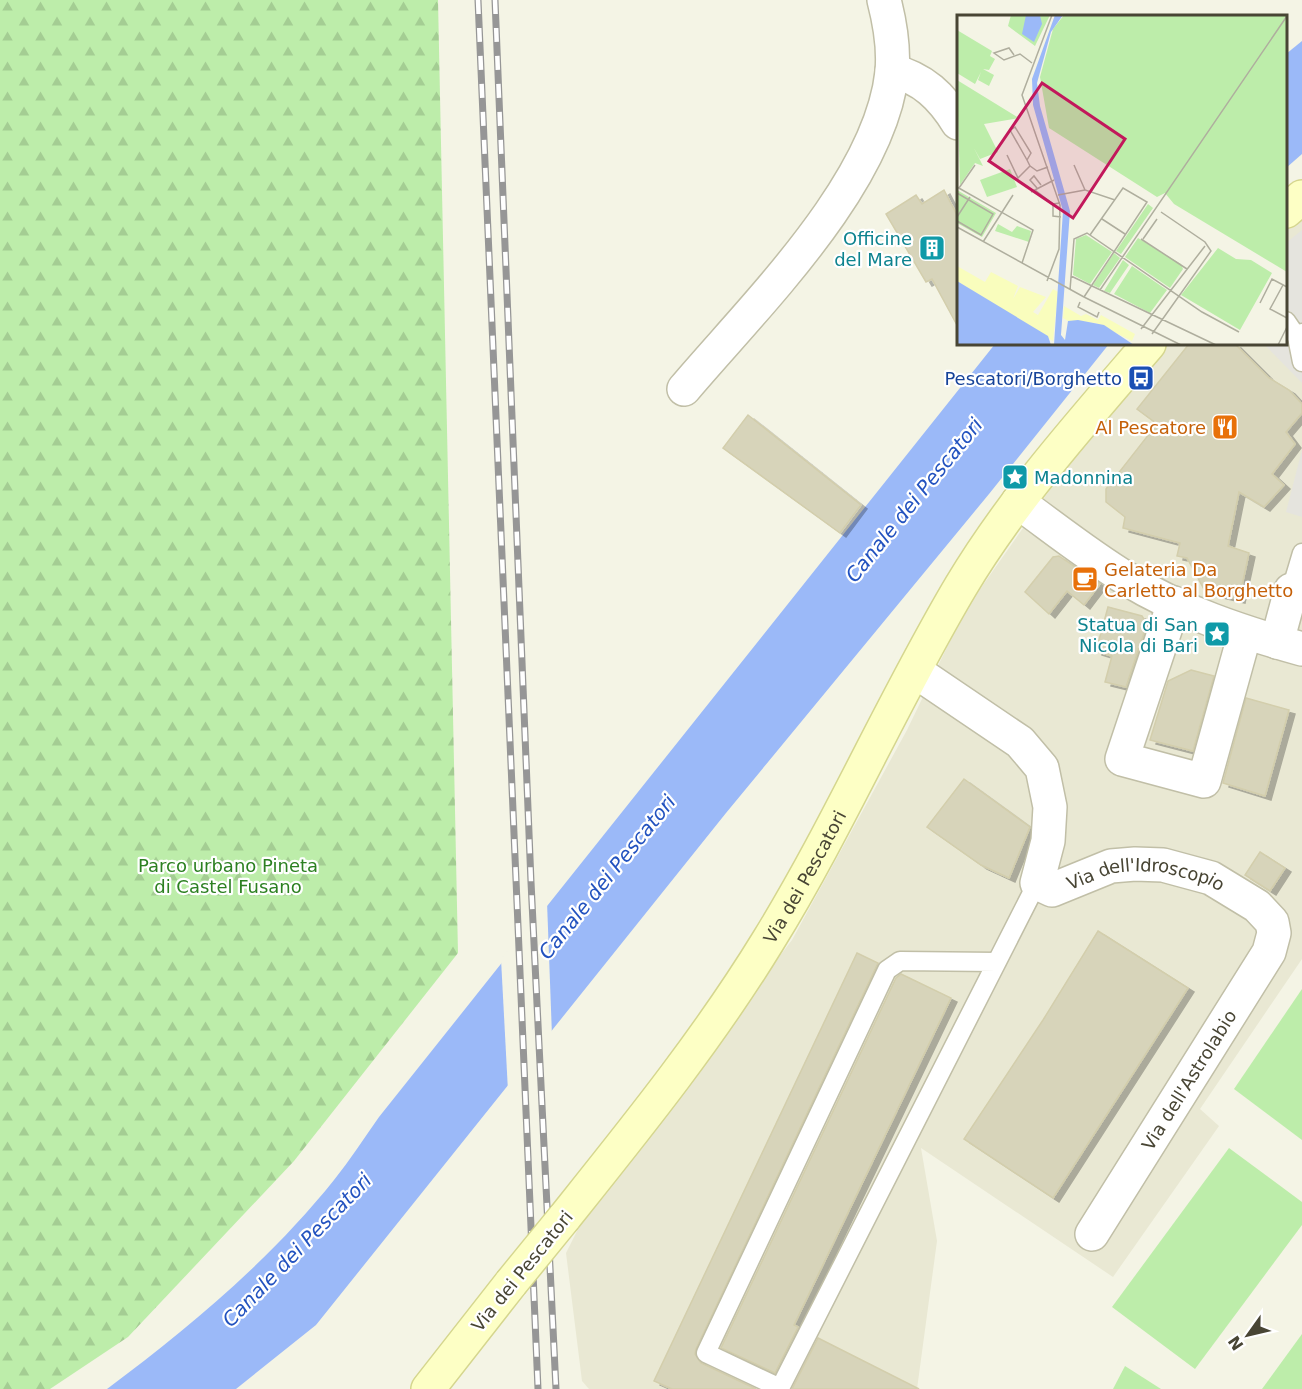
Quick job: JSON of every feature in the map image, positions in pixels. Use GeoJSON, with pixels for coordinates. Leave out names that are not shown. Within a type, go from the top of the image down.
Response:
{"type":"FeatureCollection","features":[{"type":"Feature","properties":{"kind":"street"},"geometry":{"type":"LineString","coordinates":[[684,389],[820,229],[874,139],[884,111],[892,71],[890,35],[884,0]]}},
{"type":"Feature","properties":{"kind":"street"},"geometry":{"type":"LineString","coordinates":[[892,71],[906,74],[926,86],[940,98],[957,122]]}},
{"type":"Feature","properties":{"kind":"street"},"geometry":{"type":"LineString","coordinates":[[1287,209],[1302,197]]}},
{"type":"Feature","properties":{"kind":"street","name":"Via dei Pescatori"},"geometry":{"type":"LineString","coordinates":[[428,1389],[665,1090],[723,1012],[795,897],[961,586],[1018,502],[1148,345]]}},
{"type":"Feature","properties":{"kind":"street"},"geometry":{"type":"LineString","coordinates":[[1018,502],[1127,579],[1174,603],[1245,633],[1289,645],[1291,590]]}},
{"type":"Feature","properties":{"kind":"street"},"geometry":{"type":"LineString","coordinates":[[1174,603],[1122,759],[1204,781],[1245,633]]}},
{"type":"Feature","properties":{"kind":"street","name":"Via dell'Idroscopio"},"geometry":{"type":"LineString","coordinates":[[915,670],[1020,742],[1042,768],[1050,807],[1047,841],[1036,883],[1052,890],[1111,866],[1163,865],[1211,878],[1257,906],[1272,922]]}},
{"type":"Feature","properties":{"kind":"street","name":"Via dell'Astrolabio"},"geometry":{"type":"LineString","coordinates":[[1092,1234],[1269,952],[1274,933],[1272,922]]}},
{"type":"Feature","properties":{"kind":"lane"},"geometry":{"type":"LineString","coordinates":[[1287,322],[1300,335],[1302,362]]}},
{"type":"Feature","properties":{"kind":"lane"},"geometry":{"type":"LineString","coordinates":[[1291,590],[1302,553]]}},
{"type":"Feature","properties":{"kind":"lane"},"geometry":{"type":"LineString","coordinates":[[997,962],[900,960],[887,970],[706,1353],[780,1388],[997,962],[1036,883]]}},
{"type":"Feature","properties":{"kind":"shaded area"},"geometry":{"type":"Polygon","coordinates":[[[1302,214],[1302,959],[1200,1109],[1219,1126],[1113,1277],[921,1148],[937,1241],[917,1389],[589,1389],[582,1381],[566,1253],[593,1199],[792,940],[907,730],[964,612],[1075,454],[1168,345],[1287,345],[1287,226],[1302,214]]]}},
{"type":"Feature","properties":{"kind":"shaded area"},"geometry":{"type":"Polygon","coordinates":[[[1302,230],[1302,383],[1265,345],[1287,345],[1287,242],[1302,230]]]}},
{"type":"Feature","properties":{"kind":"shaded area"},"geometry":{"type":"Polygon","coordinates":[[[1302,450],[1302,517],[1286,512],[1302,450]]]}},
{"type":"Feature","properties":{"kind":"green space","name":"Parco urbano Pineta di Castel Fusano"},"geometry":{"type":"Polygon","coordinates":[[[0,0],[438,0],[458,953],[294,1161],[128,1337],[50,1389],[0,1389],[0,0]]]}},
{"type":"Feature","properties":{"kind":"green space"},"geometry":{"type":"Polygon","coordinates":[[[1302,989],[1302,1140],[1234,1089],[1302,989]]]}},
{"type":"Feature","properties":{"kind":"green space"},"geometry":{"type":"Polygon","coordinates":[[[1229,1148],[1302,1202],[1302,1225],[1195,1369],[1112,1307],[1229,1148]]]}},
{"type":"Feature","properties":{"kind":"green space"},"geometry":{"type":"Polygon","coordinates":[[[1302,1334],[1302,1389],[1262,1389],[1302,1334]]]}},
{"type":"Feature","properties":{"kind":"green space"},"geometry":{"type":"Polygon","coordinates":[[[1125,1366],[1161,1389],[1113,1389],[1125,1366]]]}},
{"type":"Feature","properties":{"kind":"water"},"geometry":{"type":"Polygon","coordinates":[[[1302,41],[1302,154],[1287,167],[1287,53],[1302,41]]]}},
{"type":"Feature","properties":{"kind":"water","name":"Canale dei Pescatori"},"geometry":{"type":"Polygon","coordinates":[[[994,345],[1108,345],[989,494],[726,813],[316,1325],[236,1389],[107,1389],[198,1317],[283,1238],[340,1172],[379,1117],[994,345]]]}},
{"type":"Feature","properties":{"kind":"pier"},"geometry":{"type":"Polygon","coordinates":[[[547,902],[552,1036],[508,1091],[501,959],[547,902]]]}},
{"type":"Feature","properties":{"kind":"building","name":"Officine del Mare"},"geometry":{"type":"Polygon","coordinates":[[[944,190],[957,215],[957,325],[932,279],[926,282],[886,214],[916,195],[922,204],[944,190]]]}},
{"type":"Feature","properties":{"kind":"building"},"geometry":{"type":"Polygon","coordinates":[[[1188,345],[1236,345],[1269,378],[1289,390],[1302,404],[1302,413],[1286,432],[1295,444],[1272,474],[1284,485],[1264,507],[1239,492],[1228,546],[1249,553],[1239,599],[1205,591],[1187,558],[1177,556],[1180,543],[1123,528],[1125,517],[1106,502],[1106,489],[1157,424],[1137,409],[1188,345]]]}},
{"type":"Feature","properties":{"kind":"building"},"geometry":{"type":"Polygon","coordinates":[[[748,415],[861,505],[840,533],[723,448],[748,415]]]}},
{"type":"Feature","properties":{"kind":"building"},"geometry":{"type":"Polygon","coordinates":[[[1059,556],[1100,584],[1084,605],[1067,591],[1049,614],[1025,592],[1053,557],[1059,556]]]}},
{"type":"Feature","properties":{"kind":"building"},"geometry":{"type":"Polygon","coordinates":[[[1108,607],[1142,616],[1147,624],[1126,687],[1105,682],[1112,656],[1096,651],[1108,607]]]}},
{"type":"Feature","properties":{"kind":"building"},"geometry":{"type":"Polygon","coordinates":[[[1191,670],[1214,676],[1193,751],[1150,740],[1168,681],[1191,670]]]}},
{"type":"Feature","properties":{"kind":"building"},"geometry":{"type":"Polygon","coordinates":[[[1246,698],[1289,710],[1265,796],[1223,783],[1246,698]]]}},
{"type":"Feature","properties":{"kind":"building"},"geometry":{"type":"Polygon","coordinates":[[[964,779],[1030,827],[1009,878],[981,865],[927,827],[964,779]]]}},
{"type":"Feature","properties":{"kind":"building"},"geometry":{"type":"Polygon","coordinates":[[[1260,852],[1285,868],[1270,891],[1245,875],[1260,852]]]}},
{"type":"Feature","properties":{"kind":"building"},"geometry":{"type":"Polygon","coordinates":[[[1098,931],[1188,988],[1053,1198],[964,1139],[1043,1020],[1098,931]]]}},
{"type":"Feature","properties":{"kind":"building"},"geometry":{"type":"Polygon","coordinates":[[[857,953],[878,963],[696,1349],[695,1354],[701,1363],[756,1389],[672,1389],[654,1381],[857,953]]]}},
{"type":"Feature","properties":{"kind":"building"},"geometry":{"type":"Polygon","coordinates":[[[901,974],[951,998],[794,1325],[798,1327],[775,1373],[721,1348],[896,978],[901,974]]]}},
{"type":"Feature","properties":{"kind":"building"},"geometry":{"type":"Polygon","coordinates":[[[818,1338],[919,1389],[792,1389],[818,1338]]]}},
{"type":"Feature","properties":{"kind":"railway"},"geometry":{"type":"LineString","coordinates":[[478,0],[538,1389]]}},
{"type":"Feature","properties":{"kind":"railway"},"geometry":{"type":"LineString","coordinates":[[495,0],[531,882],[556,1389]]}},
{"type":"Feature","properties":{"kind":"place","name":"Officine del Mare"},"geometry":{"type":"Point","coordinates":[932,248]}},
{"type":"Feature","properties":{"kind":"place","name":"Pescatori/Borghetto"},"geometry":{"type":"Point","coordinates":[1141,378]}},
{"type":"Feature","properties":{"kind":"place","name":"Al Pescatore"},"geometry":{"type":"Point","coordinates":[1225,427]}},
{"type":"Feature","properties":{"kind":"place","name":"Madonnina"},"geometry":{"type":"Point","coordinates":[1015,477]}},
{"type":"Feature","properties":{"kind":"place","name":"Gelateria Da Carletto al Borghetto"},"geometry":{"type":"Point","coordinates":[1085,579]}},
{"type":"Feature","properties":{"kind":"place","name":"Statua di San Nicola di Bari"},"geometry":{"type":"Point","coordinates":[1217,634]}}]}
